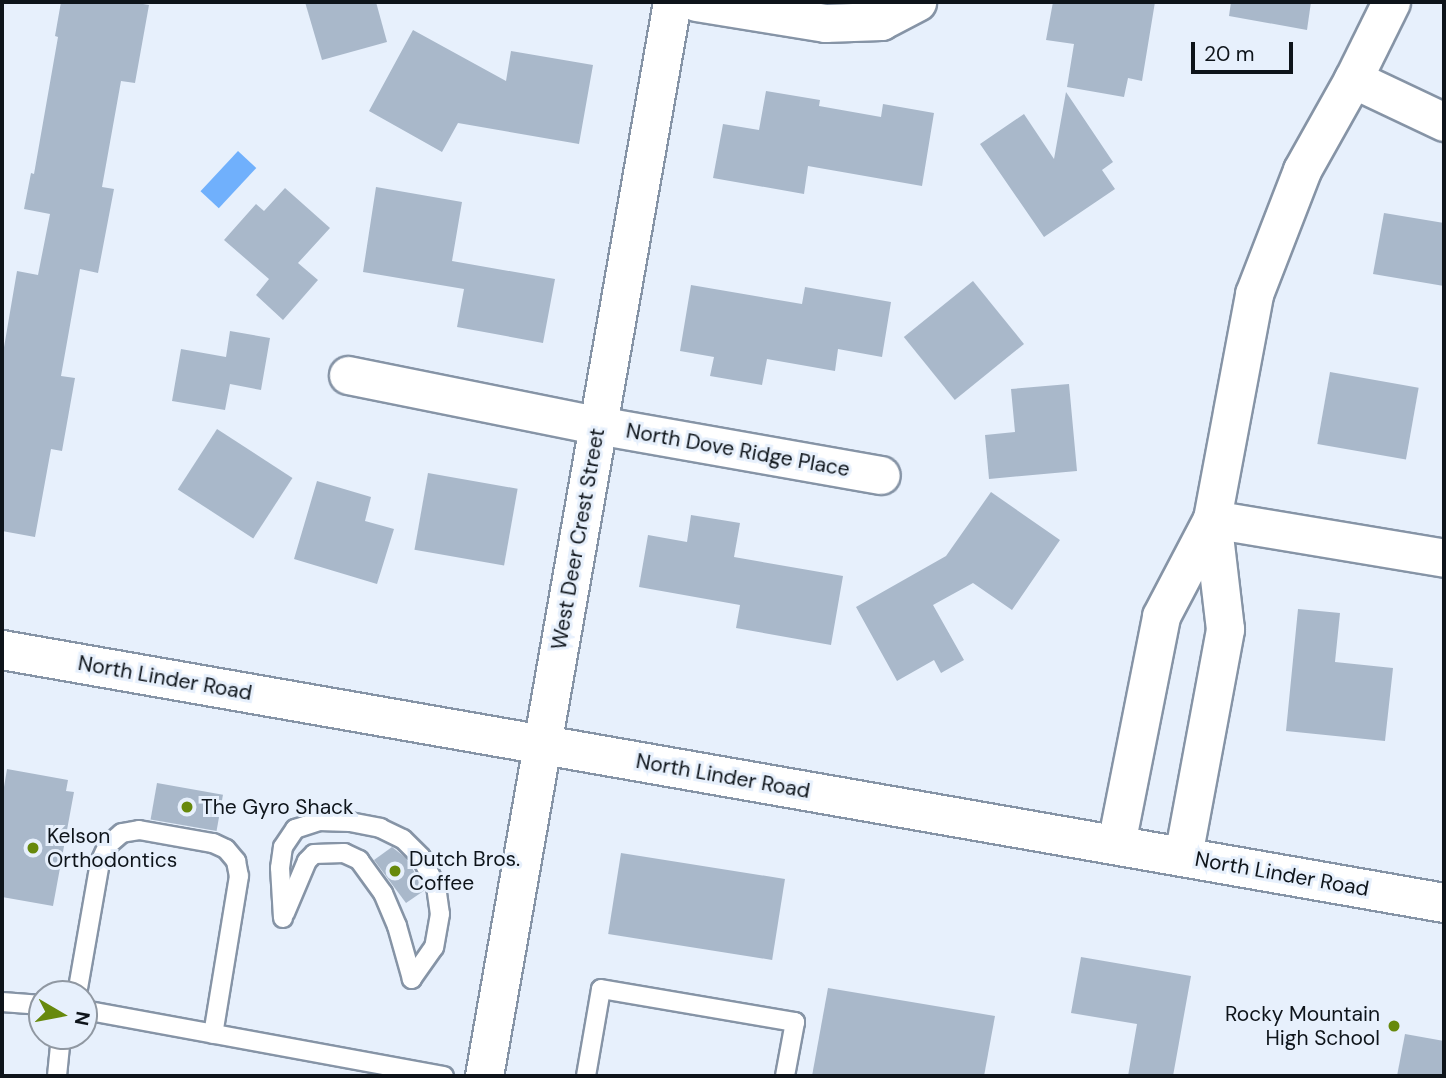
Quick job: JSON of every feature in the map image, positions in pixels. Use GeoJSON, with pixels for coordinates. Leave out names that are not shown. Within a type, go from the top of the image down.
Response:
{"type":"FeatureCollection","features":[{"type":"Feature","properties":{"kind":"main road","name":"North Linder Road"},"geometry":{"type":"LineString","coordinates":[[2,650],[1444,903]]}},
{"type":"Feature","properties":{"kind":"street","name":"West Deer Crest Street"},"geometry":{"type":"LineString","coordinates":[[484,1076],[672,2]]}},
{"type":"Feature","properties":{"kind":"street"},"geometry":{"type":"LineString","coordinates":[[695,2],[825,23],[881,22],[917,2]]}},
{"type":"Feature","properties":{"kind":"street"},"geometry":{"type":"LineString","coordinates":[[1115,844],[1161,616],[1212,519],[1254,295],[1302,170],[1353,79],[1391,2]]}},
{"type":"Feature","properties":{"kind":"street"},"geometry":{"type":"LineString","coordinates":[[1353,79],[1444,122]]}},
{"type":"Feature","properties":{"kind":"street","name":"North Dove Ridge Place"},"geometry":{"type":"LineString","coordinates":[[348,375],[597,425],[881,475]]}},
{"type":"Feature","properties":{"kind":"street"},"geometry":{"type":"LineString","coordinates":[[1212,519],[1444,558]]}},
{"type":"Feature","properties":{"kind":"street"},"geometry":{"type":"LineString","coordinates":[[1183,856],[1226,629],[1212,519]]}},
{"type":"Feature","properties":{"kind":"lane"},"geometry":{"type":"LineString","coordinates":[[319,821],[350,822],[380,828],[403,839],[421,857],[436,886],[440,914],[434,947],[412,979],[397,926],[383,893],[359,860],[344,853],[314,854],[307,861],[283,918],[280,868],[284,847],[295,829],[319,821]]}},
{"type":"Feature","properties":{"kind":"lane"},"geometry":{"type":"LineString","coordinates":[[79,980],[100,862],[108,845],[122,833],[139,830],[201,841],[226,849],[236,861],[239,887],[213,1034]]}},
{"type":"Feature","properties":{"kind":"lane"},"geometry":{"type":"LineString","coordinates":[[586,1076],[601,989],[795,1022],[785,1076]]}},
{"type":"Feature","properties":{"kind":"lane"},"geometry":{"type":"LineString","coordinates":[[2,1002],[28,1004]]}},
{"type":"Feature","properties":{"kind":"lane"},"geometry":{"type":"LineString","coordinates":[[98,1013],[444,1076]]}},
{"type":"Feature","properties":{"kind":"lane"},"geometry":{"type":"LineString","coordinates":[[57,1076],[60,1050]]}},
{"type":"Feature","properties":{"kind":"water"},"geometry":{"type":"Polygon","coordinates":[[[238,151],[256,168],[219,208],[200,191],[238,151]]]}},
{"type":"Feature","properties":{"kind":"building"},"geometry":{"type":"Polygon","coordinates":[[[61,2],[131,2],[149,5],[135,83],[121,81],[102,187],[114,189],[98,273],[80,269],[61,376],[75,378],[62,451],[51,449],[35,537],[2,531],[2,359],[17,271],[38,275],[50,214],[24,209],[31,173],[34,174],[58,37],[55,36],[61,2]]]}},
{"type":"Feature","properties":{"kind":"building"},"geometry":{"type":"Polygon","coordinates":[[[305,2],[376,2],[387,42],[322,60],[305,2]]]}},
{"type":"Feature","properties":{"kind":"building"},"geometry":{"type":"Polygon","coordinates":[[[1053,2],[1155,2],[1142,81],[1128,78],[1124,97],[1067,87],[1074,44],[1046,40],[1053,2]]]}},
{"type":"Feature","properties":{"kind":"building"},"geometry":{"type":"Polygon","coordinates":[[[1231,2],[1311,2],[1307,30],[1229,16],[1231,2]]]}},
{"type":"Feature","properties":{"kind":"building"},"geometry":{"type":"Polygon","coordinates":[[[413,30],[506,81],[511,51],[593,65],[579,144],[458,123],[442,152],[369,111],[413,30]]]}},
{"type":"Feature","properties":{"kind":"building"},"geometry":{"type":"Polygon","coordinates":[[[766,91],[820,100],[819,106],[881,117],[883,104],[934,113],[922,186],[808,166],[804,194],[713,178],[723,124],[759,130],[766,91]]]}},
{"type":"Feature","properties":{"kind":"building"},"geometry":{"type":"Polygon","coordinates":[[[1066,92],[1113,162],[1102,170],[1115,189],[1044,237],[980,144],[1024,114],[1054,159],[1066,92]]]}},
{"type":"Feature","properties":{"kind":"building"},"geometry":{"type":"Polygon","coordinates":[[[376,187],[462,202],[452,261],[555,279],[543,343],[457,327],[464,289],[363,272],[376,187]]]}},
{"type":"Feature","properties":{"kind":"building"},"geometry":{"type":"Polygon","coordinates":[[[285,188],[330,228],[298,263],[318,280],[283,320],[256,295],[269,279],[224,240],[256,204],[264,211],[285,188]]]}},
{"type":"Feature","properties":{"kind":"building"},"geometry":{"type":"Polygon","coordinates":[[[1384,213],[1444,223],[1444,286],[1373,274],[1384,213]]]}},
{"type":"Feature","properties":{"kind":"building"},"geometry":{"type":"Polygon","coordinates":[[[973,281],[1024,344],[955,400],[904,337],[973,281]]]}},
{"type":"Feature","properties":{"kind":"building"},"geometry":{"type":"Polygon","coordinates":[[[691,285],[802,304],[805,287],[891,302],[882,357],[838,349],[835,371],[767,359],[762,385],[710,376],[714,357],[680,351],[691,285]]]}},
{"type":"Feature","properties":{"kind":"building"},"geometry":{"type":"Polygon","coordinates":[[[230,331],[270,338],[261,390],[230,384],[225,410],[172,401],[181,349],[226,357],[230,331]]]}},
{"type":"Feature","properties":{"kind":"building"},"geometry":{"type":"Polygon","coordinates":[[[1330,372],[1419,388],[1406,460],[1317,444],[1330,372]]]}},
{"type":"Feature","properties":{"kind":"building"},"geometry":{"type":"Polygon","coordinates":[[[1069,384],[1077,471],[989,479],[985,435],[1015,432],[1011,389],[1069,384]]]}},
{"type":"Feature","properties":{"kind":"building"},"geometry":{"type":"Polygon","coordinates":[[[217,429],[292,478],[253,538],[178,489],[217,429]]]}},
{"type":"Feature","properties":{"kind":"building"},"geometry":{"type":"Polygon","coordinates":[[[428,473],[518,489],[504,566],[414,550],[428,473]]]}},
{"type":"Feature","properties":{"kind":"building"},"geometry":{"type":"Polygon","coordinates":[[[317,481],[371,497],[365,521],[394,529],[377,584],[294,559],[317,481]]]}},
{"type":"Feature","properties":{"kind":"building"},"geometry":{"type":"Polygon","coordinates":[[[991,492],[1060,540],[1012,610],[973,583],[933,605],[964,660],[941,673],[934,660],[897,681],[856,607],[946,556],[991,492]]]}},
{"type":"Feature","properties":{"kind":"building"},"geometry":{"type":"Polygon","coordinates":[[[691,515],[740,523],[734,557],[843,576],[831,645],[736,628],[740,605],[639,587],[648,535],[687,542],[691,515]]]}},
{"type":"Feature","properties":{"kind":"building"},"geometry":{"type":"Polygon","coordinates":[[[1298,609],[1340,613],[1335,662],[1393,668],[1385,741],[1286,731],[1298,609]]]}},
{"type":"Feature","properties":{"kind":"building","name":"Kelson Orthodontics"},"geometry":{"type":"Polygon","coordinates":[[[7,769],[68,780],[66,791],[74,792],[53,906],[2,897],[2,799],[7,769]]]}},
{"type":"Feature","properties":{"kind":"building","name":"The Gyro Shack"},"geometry":{"type":"Polygon","coordinates":[[[157,783],[223,795],[217,831],[151,819],[157,783]]]}},
{"type":"Feature","properties":{"kind":"building","name":"Dutch Bros. Coffee"},"geometry":{"type":"Polygon","coordinates":[[[392,847],[406,858],[425,890],[406,903],[374,860],[392,847]]]}},
{"type":"Feature","properties":{"kind":"building"},"geometry":{"type":"Polygon","coordinates":[[[621,853],[785,879],[772,960],[608,934],[621,853]]]}},
{"type":"Feature","properties":{"kind":"building"},"geometry":{"type":"Polygon","coordinates":[[[1081,957],[1191,976],[1173,1076],[1128,1076],[1137,1024],[1071,1013],[1081,957]]]}},
{"type":"Feature","properties":{"kind":"building"},"geometry":{"type":"Polygon","coordinates":[[[828,988],[995,1016],[984,1076],[812,1076],[828,988]]]}},
{"type":"Feature","properties":{"kind":"building"},"geometry":{"type":"Polygon","coordinates":[[[1405,1034],[1444,1041],[1444,1076],[1397,1076],[1405,1034]]]}},
{"type":"Feature","properties":{"kind":"place","name":"The Gyro Shack"},"geometry":{"type":"Point","coordinates":[187,807]}},
{"type":"Feature","properties":{"kind":"place","name":"Kelson Orthodontics"},"geometry":{"type":"Point","coordinates":[33,848]}},
{"type":"Feature","properties":{"kind":"place","name":"Dutch Bros. Coffee"},"geometry":{"type":"Point","coordinates":[395,871]}},
{"type":"Feature","properties":{"kind":"place","name":"Rocky Mountain High School"},"geometry":{"type":"Point","coordinates":[1394,1026]}}]}
